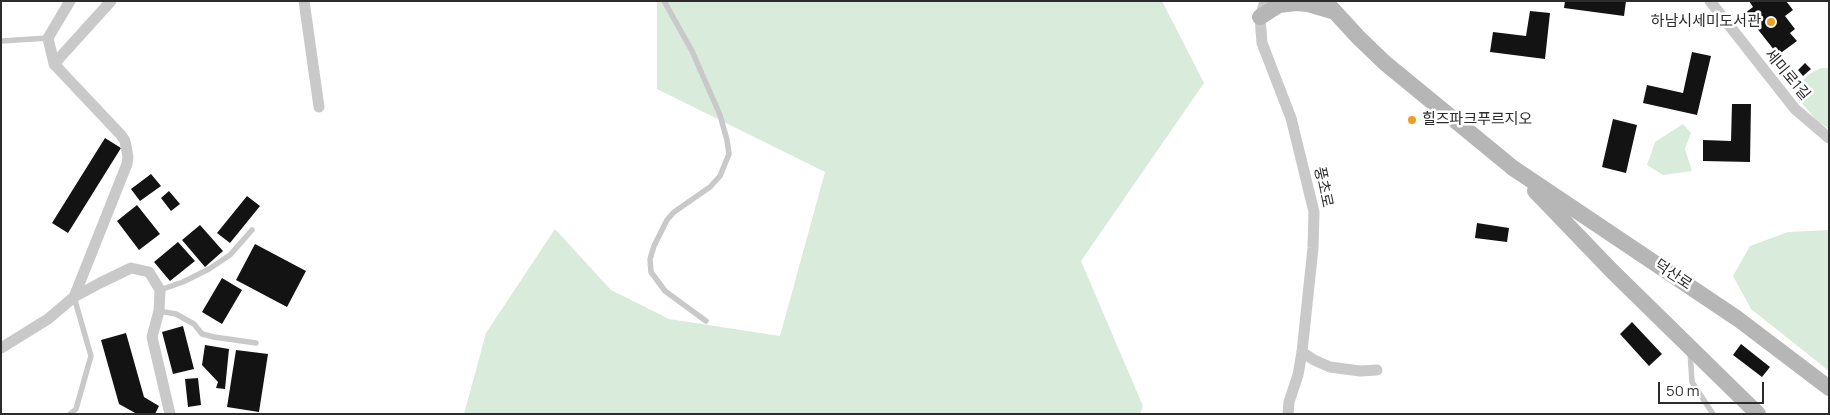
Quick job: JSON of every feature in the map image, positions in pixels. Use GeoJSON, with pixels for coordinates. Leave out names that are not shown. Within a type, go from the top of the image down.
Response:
{"type":"FeatureCollection","features":[{"type":"Feature","properties":{"kind":"main road"},"geometry":{"type":"LineString","coordinates":[[1263,9],[1296,3],[1329,6]]}},
{"type":"Feature","properties":{"kind":"main road","name":"덕산로"},"geometry":{"type":"LineString","coordinates":[[1329,6],[1358,38],[1385,63],[1513,168],[1738,319],[1829,388]]}},
{"type":"Feature","properties":{"kind":"main road","name":"덕산로"},"geometry":{"type":"LineString","coordinates":[[1513,168],[1612,271],[1758,414]]}},
{"type":"Feature","properties":{"kind":"street"},"geometry":{"type":"LineString","coordinates":[[70,1],[48,38],[54,64],[121,135],[125,142],[128,157],[127,164],[74,297]]}},
{"type":"Feature","properties":{"kind":"street"},"geometry":{"type":"LineString","coordinates":[[54,64],[111,1]]}},
{"type":"Feature","properties":{"kind":"street"},"geometry":{"type":"LineString","coordinates":[[304,1],[319,107]]}},
{"type":"Feature","properties":{"kind":"street","name":"세미로1길"},"geometry":{"type":"LineString","coordinates":[[1710,1],[1795,110],[1829,138]]}},
{"type":"Feature","properties":{"kind":"street","name":"풍초로"},"geometry":{"type":"LineString","coordinates":[[1263,9],[1262,43],[1291,118],[1314,212],[1313,248],[1302,352],[1298,375],[1289,402],[1288,414]]}},
{"type":"Feature","properties":{"kind":"street"},"geometry":{"type":"LineString","coordinates":[[1,348],[48,319],[74,297],[131,268],[149,272],[160,290],[159,311],[152,337],[170,414]]}},
{"type":"Feature","properties":{"kind":"street"},"geometry":{"type":"LineString","coordinates":[[1302,352],[1330,367],[1377,370]]}},
{"type":"Feature","properties":{"kind":"lane"},"geometry":{"type":"LineString","coordinates":[[664,1],[692,50],[720,115],[727,140],[728,154],[720,176],[710,187],[674,212],[667,220],[654,246],[650,259],[651,272],[665,291],[706,321]]}},
{"type":"Feature","properties":{"kind":"lane"},"geometry":{"type":"LineString","coordinates":[[1,41],[48,38]]}},
{"type":"Feature","properties":{"kind":"lane"},"geometry":{"type":"LineString","coordinates":[[160,290],[183,282],[209,269],[230,255],[252,230]]}},
{"type":"Feature","properties":{"kind":"lane"},"geometry":{"type":"LineString","coordinates":[[70,414],[76,408],[91,356],[74,297]]}},
{"type":"Feature","properties":{"kind":"lane"},"geometry":{"type":"LineString","coordinates":[[159,311],[176,314],[194,324],[202,334],[256,343]]}},
{"type":"Feature","properties":{"kind":"lane"},"geometry":{"type":"LineString","coordinates":[[1689,348],[1692,382],[1713,414]]}},
{"type":"Feature","properties":{"kind":"green space"},"geometry":{"type":"Polygon","coordinates":[[[657,1],[1162,1],[1204,83],[1081,261],[1143,406],[1140,414],[464,414],[486,333],[555,229],[611,290],[669,319],[780,336],[825,172],[657,89],[657,1]]]}},
{"type":"Feature","properties":{"kind":"green space"},"geometry":{"type":"Polygon","coordinates":[[[1821,68],[1829,68],[1829,129],[1816,120],[1800,101],[1798,91],[1801,82],[1809,74],[1821,68]]]}},
{"type":"Feature","properties":{"kind":"green space"},"geometry":{"type":"Polygon","coordinates":[[[1683,124],[1691,133],[1685,149],[1692,171],[1663,175],[1647,165],[1655,142],[1683,124]]]}},
{"type":"Feature","properties":{"kind":"green space"},"geometry":{"type":"Polygon","coordinates":[[[1829,230],[1829,371],[1751,309],[1733,276],[1750,246],[1788,232],[1829,230]]]}},
{"type":"Feature","properties":{"kind":"building"},"geometry":{"type":"Polygon","coordinates":[[[1565,1],[1626,1],[1624,16],[1564,8],[1565,1]]]}},
{"type":"Feature","properties":{"kind":"building","name":"하남시세미도서관"},"geometry":{"type":"Polygon","coordinates":[[[1749,1],[1786,1],[1793,10],[1785,16],[1795,29],[1790,33],[1797,41],[1778,55],[1745,13],[1753,7],[1749,1]]]}},
{"type":"Feature","properties":{"kind":"building"},"geometry":{"type":"Polygon","coordinates":[[[1530,11],[1550,13],[1545,59],[1490,52],[1493,32],[1526,36],[1530,11]]]}},
{"type":"Feature","properties":{"kind":"building"},"geometry":{"type":"Polygon","coordinates":[[[1692,52],[1711,56],[1697,115],[1643,103],[1647,85],[1683,93],[1692,52]]]}},
{"type":"Feature","properties":{"kind":"building"},"geometry":{"type":"Polygon","coordinates":[[[1805,63],[1811,69],[1803,76],[1798,70],[1805,63]]]}},
{"type":"Feature","properties":{"kind":"building"},"geometry":{"type":"Polygon","coordinates":[[[1732,104],[1751,104],[1750,162],[1703,161],[1703,140],[1731,141],[1732,104]]]}},
{"type":"Feature","properties":{"kind":"building"},"geometry":{"type":"Polygon","coordinates":[[[1613,119],[1637,125],[1626,173],[1602,167],[1613,119]]]}},
{"type":"Feature","properties":{"kind":"building"},"geometry":{"type":"Polygon","coordinates":[[[105,138],[121,148],[68,233],[52,223],[105,138]]]}},
{"type":"Feature","properties":{"kind":"building"},"geometry":{"type":"Polygon","coordinates":[[[151,174],[161,186],[140,201],[131,189],[151,174]]]}},
{"type":"Feature","properties":{"kind":"building"},"geometry":{"type":"Polygon","coordinates":[[[169,191],[180,204],[171,211],[161,198],[169,191]]]}},
{"type":"Feature","properties":{"kind":"building"},"geometry":{"type":"Polygon","coordinates":[[[247,196],[260,206],[230,243],[217,233],[247,196]]]}},
{"type":"Feature","properties":{"kind":"building"},"geometry":{"type":"Polygon","coordinates":[[[137,205],[160,234],[139,250],[117,221],[137,205]]]}},
{"type":"Feature","properties":{"kind":"building"},"geometry":{"type":"Polygon","coordinates":[[[1477,223],[1509,228],[1507,242],[1475,238],[1477,223]]]}},
{"type":"Feature","properties":{"kind":"building"},"geometry":{"type":"Polygon","coordinates":[[[200,225],[223,251],[205,267],[182,240],[200,225]]]}},
{"type":"Feature","properties":{"kind":"building"},"geometry":{"type":"Polygon","coordinates":[[[178,242],[195,261],[170,281],[154,262],[178,242]]]}},
{"type":"Feature","properties":{"kind":"building"},"geometry":{"type":"Polygon","coordinates":[[[255,244],[306,271],[287,307],[236,280],[255,244]]]}},
{"type":"Feature","properties":{"kind":"building"},"geometry":{"type":"Polygon","coordinates":[[[222,278],[242,290],[222,324],[202,312],[222,278]]]}},
{"type":"Feature","properties":{"kind":"building"},"geometry":{"type":"Polygon","coordinates":[[[1632,322],[1662,354],[1649,366],[1620,334],[1632,322]]]}},
{"type":"Feature","properties":{"kind":"building"},"geometry":{"type":"Polygon","coordinates":[[[183,326],[194,369],[173,374],[162,332],[183,326]]]}},
{"type":"Feature","properties":{"kind":"building"},"geometry":{"type":"Polygon","coordinates":[[[126,333],[144,397],[159,406],[155,414],[137,414],[119,404],[101,340],[126,333]]]}},
{"type":"Feature","properties":{"kind":"building"},"geometry":{"type":"Polygon","coordinates":[[[1741,344],[1770,367],[1762,377],[1733,355],[1741,344]]]}},
{"type":"Feature","properties":{"kind":"building"},"geometry":{"type":"Polygon","coordinates":[[[205,345],[229,349],[225,389],[216,388],[218,382],[202,365],[205,345]]]}},
{"type":"Feature","properties":{"kind":"building"},"geometry":{"type":"Polygon","coordinates":[[[236,350],[268,354],[259,412],[227,407],[236,350]]]}},
{"type":"Feature","properties":{"kind":"building"},"geometry":{"type":"Polygon","coordinates":[[[198,378],[201,405],[188,407],[185,379],[198,378]]]}},
{"type":"Feature","properties":{"kind":"place","name":"하남시세미도서관"},"geometry":{"type":"Point","coordinates":[1771,22]}},
{"type":"Feature","properties":{"kind":"place","name":"힐즈파크푸르지오"},"geometry":{"type":"Point","coordinates":[1412,120]}}]}
